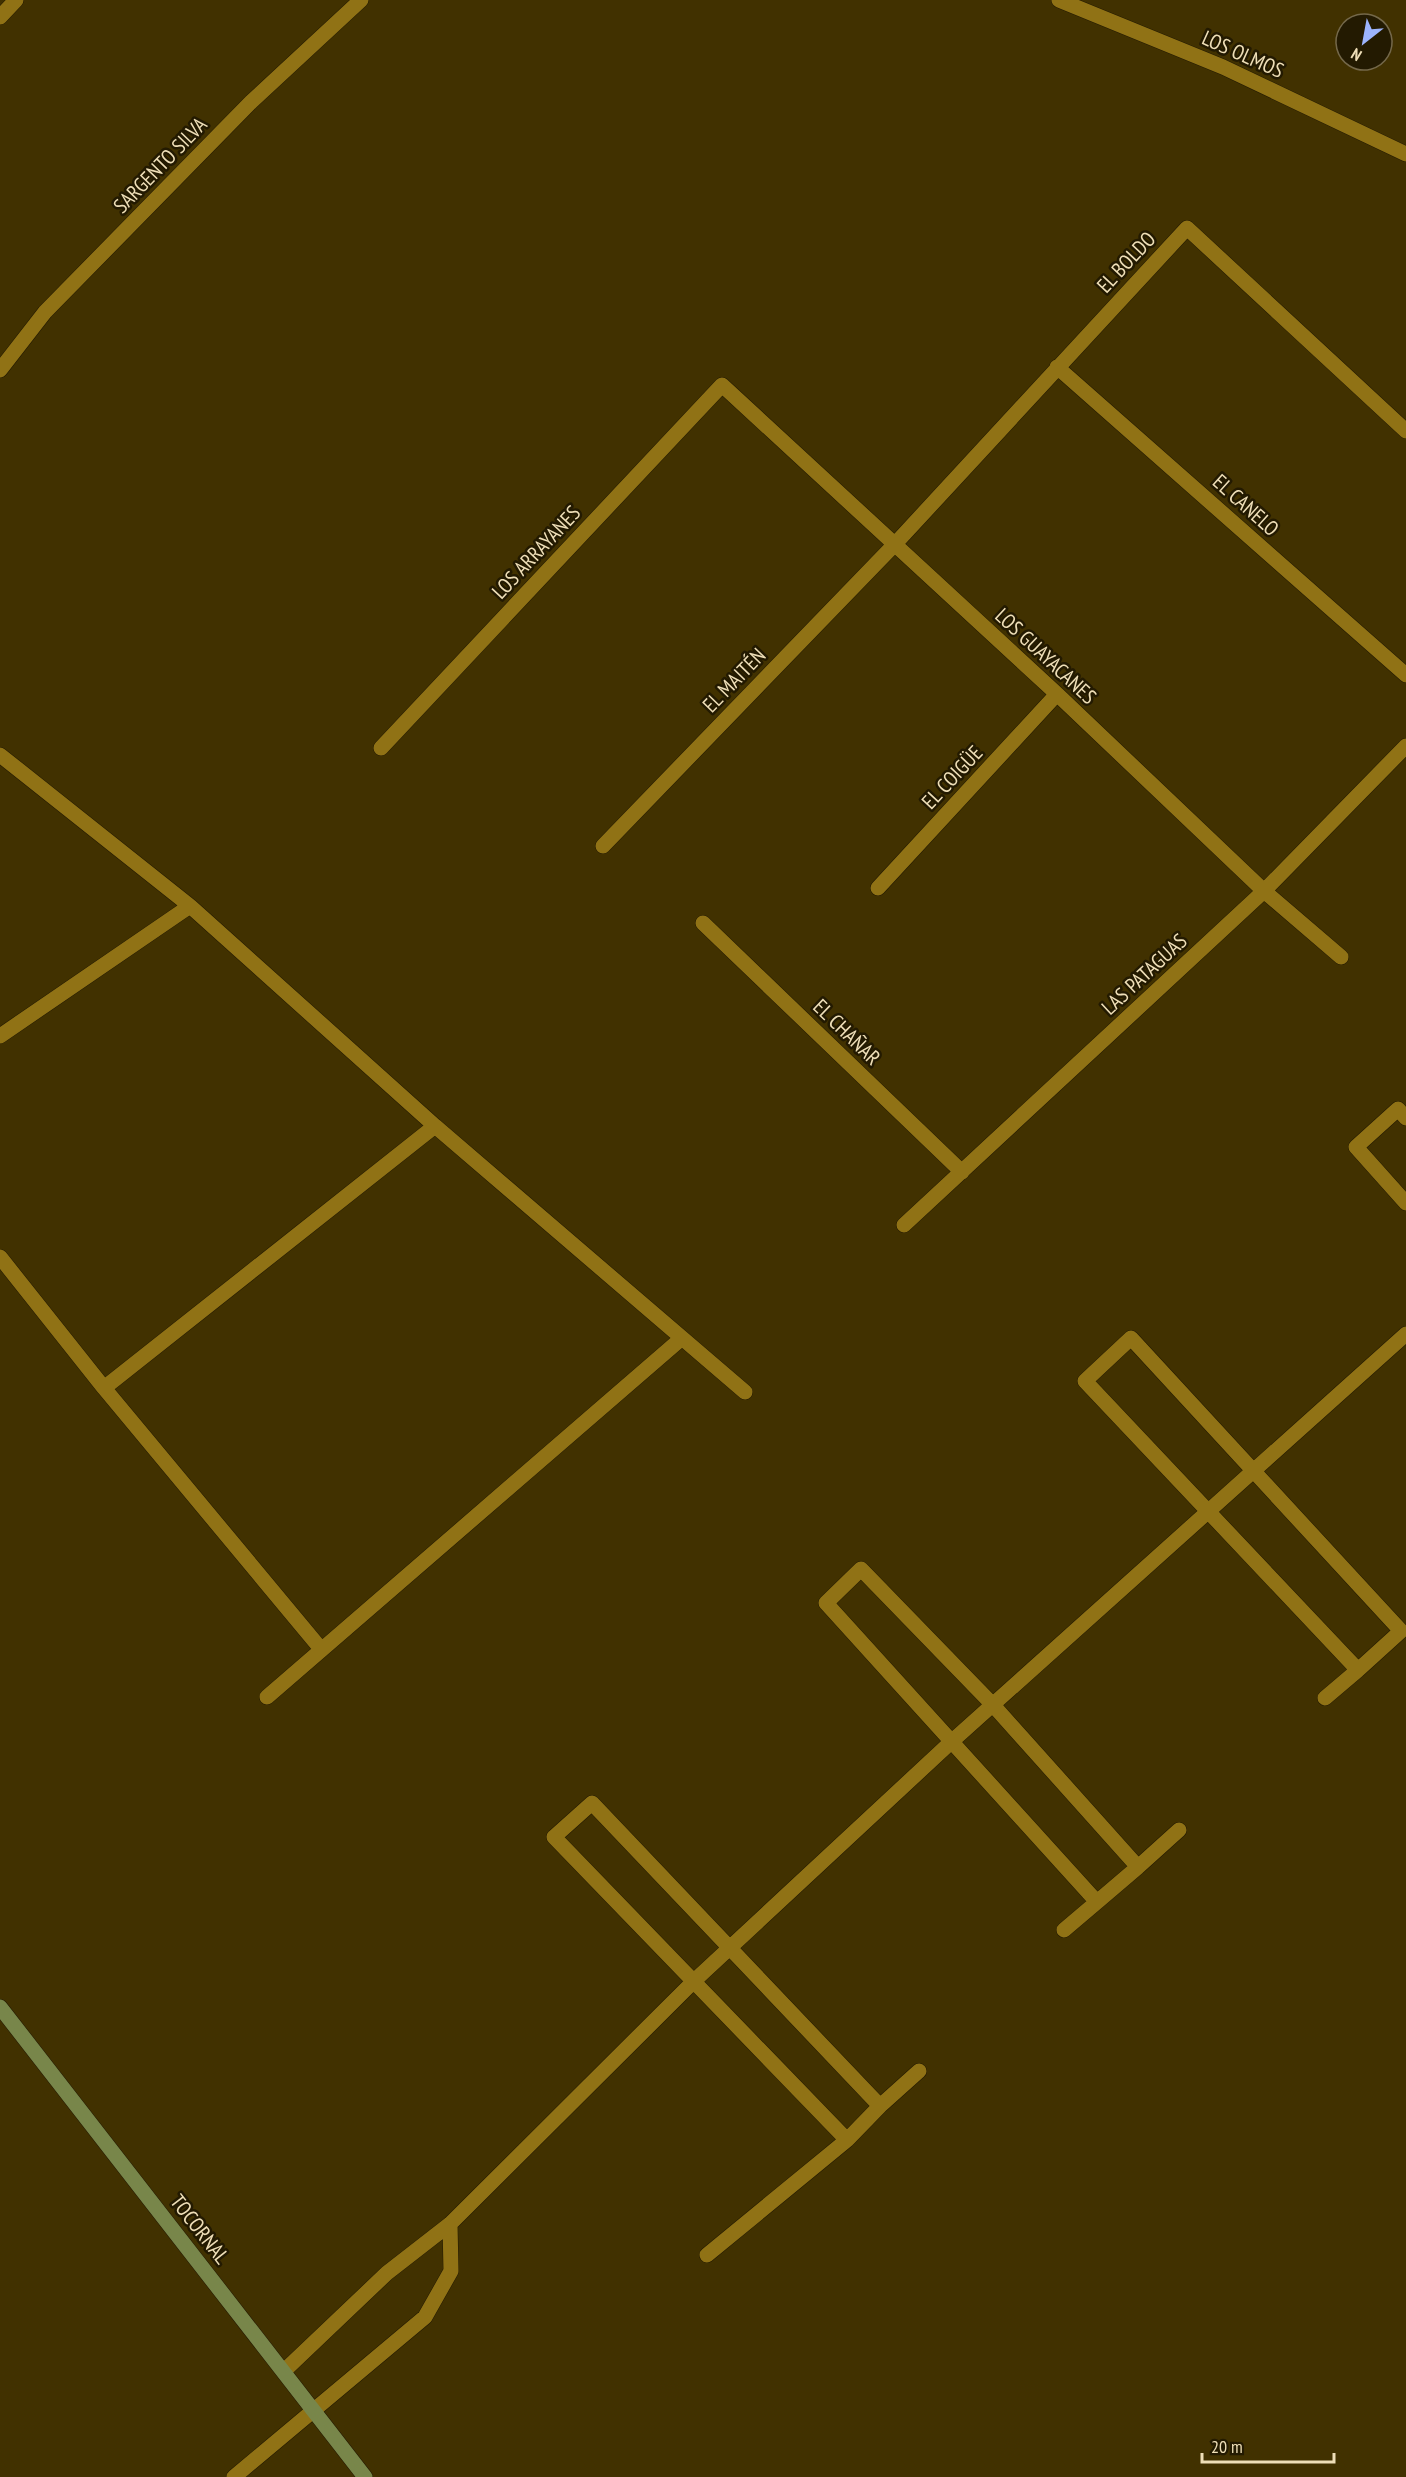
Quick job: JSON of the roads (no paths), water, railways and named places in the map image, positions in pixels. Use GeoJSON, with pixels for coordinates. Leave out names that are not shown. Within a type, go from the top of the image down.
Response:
{"type":"FeatureCollection","features":[{"type":"Feature","properties":{"kind":"main road","name":"TOCORNAL"},"geometry":{"type":"LineString","coordinates":[[0,2007],[365,2477]]}},
{"type":"Feature","properties":{"kind":"street"},"geometry":{"type":"LineString","coordinates":[[0,17],[16,0]]}},
{"type":"Feature","properties":{"kind":"street","name":"SARGENTO SILVA"},"geometry":{"type":"LineString","coordinates":[[0,370],[45,312],[251,102],[361,0]]}},
{"type":"Feature","properties":{"kind":"street","name":"LOS OLMOS"},"geometry":{"type":"LineString","coordinates":[[1059,0],[1223,67],[1406,154]]}},
{"type":"Feature","properties":{"kind":"street","name":"EL BOLDO"},"geometry":{"type":"LineString","coordinates":[[895,544],[1187,228],[1406,431]]}},
{"type":"Feature","properties":{"kind":"street","name":"EL CANELO"},"geometry":{"type":"LineString","coordinates":[[1057,367],[1406,675]]}},
{"type":"Feature","properties":{"kind":"street","name":"LOS GUAYACANES"},"geometry":{"type":"LineString","coordinates":[[722,385],[1056,694],[1264,891],[1341,957]]}},
{"type":"Feature","properties":{"kind":"street","name":"LOS ARRAYANES"},"geometry":{"type":"LineString","coordinates":[[381,748],[722,385]]}},
{"type":"Feature","properties":{"kind":"street","name":"EL MAITÉN"},"geometry":{"type":"LineString","coordinates":[[603,846],[895,544]]}},
{"type":"Feature","properties":{"kind":"street","name":"EL COIGÜE"},"geometry":{"type":"LineString","coordinates":[[878,888],[1056,694]]}},
{"type":"Feature","properties":{"kind":"street","name":"LAS PATAGUAS"},"geometry":{"type":"LineString","coordinates":[[904,1225],[1264,891],[1406,746]]}},
{"type":"Feature","properties":{"kind":"street"},"geometry":{"type":"LineString","coordinates":[[0,755],[190,906],[435,1126],[745,1392]]}},
{"type":"Feature","properties":{"kind":"street"},"geometry":{"type":"LineString","coordinates":[[0,1036],[190,906]]}},
{"type":"Feature","properties":{"kind":"street","name":"EL CHAÑAR"},"geometry":{"type":"LineString","coordinates":[[703,923],[962,1172]]}},
{"type":"Feature","properties":{"kind":"street"},"geometry":{"type":"LineString","coordinates":[[1406,1118],[1398,1109],[1356,1148],[1406,1203]]}},
{"type":"Feature","properties":{"kind":"street"},"geometry":{"type":"LineString","coordinates":[[104,1388],[435,1126]]}},
{"type":"Feature","properties":{"kind":"street"},"geometry":{"type":"LineString","coordinates":[[0,1257],[104,1388],[321,1649]]}},
{"type":"Feature","properties":{"kind":"street"},"geometry":{"type":"LineString","coordinates":[[284,2371],[387,2273],[450,2224],[694,1981],[950,1743],[1406,1334]]}},
{"type":"Feature","properties":{"kind":"street"},"geometry":{"type":"LineString","coordinates":[[267,1697],[682,1338]]}},
{"type":"Feature","properties":{"kind":"street"},"geometry":{"type":"LineString","coordinates":[[1325,1698],[1358,1670],[1403,1629],[1252,1471],[1131,1338],[1085,1381],[1358,1670]]}},
{"type":"Feature","properties":{"kind":"street"},"geometry":{"type":"LineString","coordinates":[[1097,1902],[950,1743],[826,1603],[861,1569],[993,1705],[1138,1867]]}},
{"type":"Feature","properties":{"kind":"street"},"geometry":{"type":"LineString","coordinates":[[847,2139],[554,1837],[592,1803],[880,2106]]}},
{"type":"Feature","properties":{"kind":"street"},"geometry":{"type":"LineString","coordinates":[[1064,1930],[1179,1830]]}},
{"type":"Feature","properties":{"kind":"street"},"geometry":{"type":"LineString","coordinates":[[706,2255],[847,2139],[919,2071]]}},
{"type":"Feature","properties":{"kind":"street"},"geometry":{"type":"LineString","coordinates":[[234,2477],[425,2317],[451,2271],[450,2224]]}}]}
